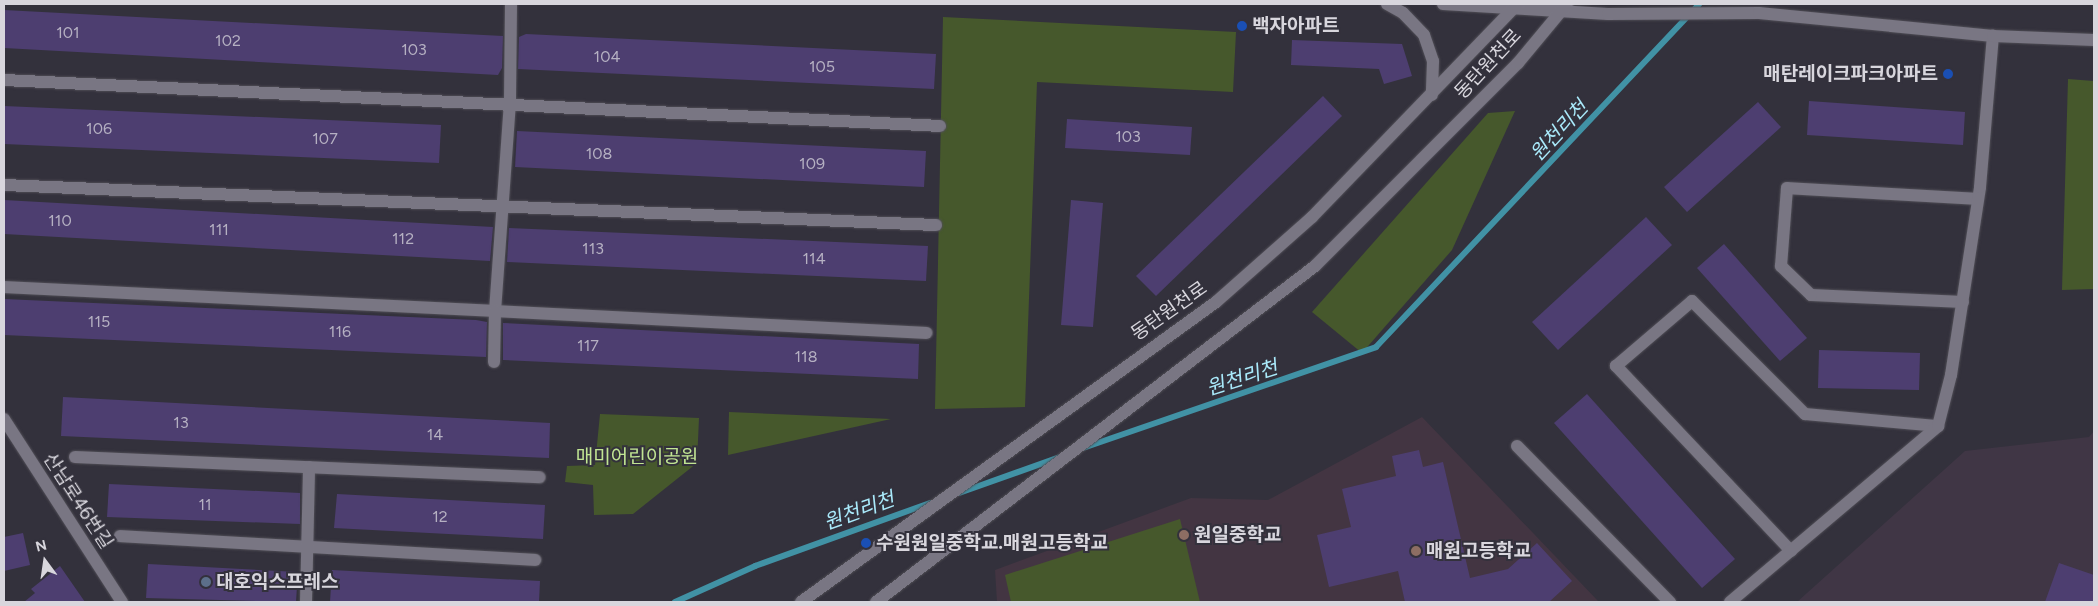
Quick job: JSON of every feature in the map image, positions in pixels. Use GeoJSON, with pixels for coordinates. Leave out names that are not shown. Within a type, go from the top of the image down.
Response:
{"type":"FeatureCollection","features":[{"type":"Feature","properties":{"kind":"street"},"geometry":{"type":"LineString","coordinates":[[494,362],[495,311],[510,102],[511,4]]}},
{"type":"Feature","properties":{"kind":"street"},"geometry":{"type":"LineString","coordinates":[[1387,4],[1403,13],[1424,35],[1433,61],[1432,96]]}},
{"type":"Feature","properties":{"kind":"street"},"geometry":{"type":"LineString","coordinates":[[1443,4],[1517,4],[1565,7],[1608,14],[1759,13],[1993,36],[2094,40]]}},
{"type":"Feature","properties":{"kind":"street","name":"동탄원천로"},"geometry":{"type":"LineString","coordinates":[[806,598],[1145,350],[1216,302],[1258,266],[1432,96],[1517,4]]}},
{"type":"Feature","properties":{"kind":"street","name":"동탄원천로"},"geometry":{"type":"LineString","coordinates":[[876,602],[911,578],[1230,334],[1315,266],[1518,63],[1565,7]]}},
{"type":"Feature","properties":{"kind":"street"},"geometry":{"type":"LineString","coordinates":[[1730,602],[1938,426],[1963,302],[1978,199],[1993,36]]}},
{"type":"Feature","properties":{"kind":"street"},"geometry":{"type":"LineString","coordinates":[[4,80],[510,102],[940,126]]}},
{"type":"Feature","properties":{"kind":"street"},"geometry":{"type":"LineString","coordinates":[[4,185],[503,209],[936,225]]}},
{"type":"Feature","properties":{"kind":"street"},"geometry":{"type":"LineString","coordinates":[[1963,302],[1811,295],[1781,266],[1787,188],[1978,199]]}},
{"type":"Feature","properties":{"kind":"street"},"geometry":{"type":"LineString","coordinates":[[4,287],[926,333]]}},
{"type":"Feature","properties":{"kind":"street"},"geometry":{"type":"LineString","coordinates":[[1791,551],[1616,366],[1692,301],[1805,414],[1938,426]]}},
{"type":"Feature","properties":{"kind":"street","name":"산남로46번길"},"geometry":{"type":"LineString","coordinates":[[4,419],[122,602]]}},
{"type":"Feature","properties":{"kind":"street"},"geometry":{"type":"LineString","coordinates":[[1517,446],[1670,602]]}},
{"type":"Feature","properties":{"kind":"street"},"geometry":{"type":"LineString","coordinates":[[75,457],[540,477]]}},
{"type":"Feature","properties":{"kind":"street"},"geometry":{"type":"LineString","coordinates":[[306,602],[309,467]]}},
{"type":"Feature","properties":{"kind":"street"},"geometry":{"type":"LineString","coordinates":[[120,536],[535,560]]}},
{"type":"Feature","properties":{"kind":"shaded area","name":"매원고등학교"},"geometry":{"type":"Polygon","coordinates":[[[1422,417],[1599,602],[997,602],[995,570],[1191,498],[1268,500],[1422,417]]]}},
{"type":"Feature","properties":{"kind":"shaded area"},"geometry":{"type":"Polygon","coordinates":[[[2094,431],[2094,602],[1797,602],[1965,451],[2089,437],[2094,431]]]}},
{"type":"Feature","properties":{"kind":"green space"},"geometry":{"type":"Polygon","coordinates":[[[943,17],[1236,32],[1233,92],[1037,82],[1025,407],[935,409],[943,17]]]}},
{"type":"Feature","properties":{"kind":"green space"},"geometry":{"type":"Polygon","coordinates":[[[2068,79],[2094,81],[2094,289],[2062,290],[2068,79]]]}},
{"type":"Feature","properties":{"kind":"green space"},"geometry":{"type":"Polygon","coordinates":[[[1515,111],[1452,250],[1362,353],[1312,312],[1488,113],[1515,111]]]}},
{"type":"Feature","properties":{"kind":"green space"},"geometry":{"type":"Polygon","coordinates":[[[729,412],[891,419],[728,455],[729,412]]]}},
{"type":"Feature","properties":{"kind":"green space","name":"매미어린이공원"},"geometry":{"type":"Polygon","coordinates":[[[600,414],[699,418],[697,463],[633,514],[594,515],[593,485],[565,482],[567,466],[595,465],[600,414]]]}},
{"type":"Feature","properties":{"kind":"green space"},"geometry":{"type":"Polygon","coordinates":[[[1180,519],[1200,602],[1011,602],[1005,575],[1180,519]]]}},
{"type":"Feature","properties":{"kind":"building"},"geometry":{"type":"Polygon","coordinates":[[[4,10],[503,36],[502,68],[498,75],[4,48],[4,10]]]}},
{"type":"Feature","properties":{"kind":"building"},"geometry":{"type":"Polygon","coordinates":[[[526,34],[936,54],[934,89],[518,69],[519,37],[526,34]]]}},
{"type":"Feature","properties":{"kind":"building"},"geometry":{"type":"Polygon","coordinates":[[[1292,40],[1402,44],[1412,76],[1384,84],[1379,69],[1291,65],[1292,40]]]}},
{"type":"Feature","properties":{"kind":"building"},"geometry":{"type":"Polygon","coordinates":[[[1323,96],[1342,116],[1156,296],[1136,276],[1323,96]]]}},
{"type":"Feature","properties":{"kind":"building"},"geometry":{"type":"Polygon","coordinates":[[[1809,101],[1965,112],[1963,145],[1807,135],[1809,101]]]}},
{"type":"Feature","properties":{"kind":"building"},"geometry":{"type":"Polygon","coordinates":[[[1758,102],[1781,127],[1687,212],[1664,187],[1758,102]]]}},
{"type":"Feature","properties":{"kind":"building"},"geometry":{"type":"Polygon","coordinates":[[[4,106],[441,125],[439,163],[4,144],[4,106]]]}},
{"type":"Feature","properties":{"kind":"building"},"geometry":{"type":"Polygon","coordinates":[[[1067,119],[1192,127],[1190,155],[1065,148],[1067,119]]]}},
{"type":"Feature","properties":{"kind":"building"},"geometry":{"type":"Polygon","coordinates":[[[517,131],[926,151],[924,187],[515,167],[517,131]]]}},
{"type":"Feature","properties":{"kind":"building"},"geometry":{"type":"Polygon","coordinates":[[[4,200],[493,227],[490,261],[4,234],[4,200]]]}},
{"type":"Feature","properties":{"kind":"building"},"geometry":{"type":"Polygon","coordinates":[[[1071,200],[1103,203],[1093,327],[1061,325],[1071,200]]]}},
{"type":"Feature","properties":{"kind":"building"},"geometry":{"type":"Polygon","coordinates":[[[1646,217],[1672,245],[1558,350],[1532,322],[1646,217]]]}},
{"type":"Feature","properties":{"kind":"building"},"geometry":{"type":"Polygon","coordinates":[[[509,228],[928,246],[926,281],[507,262],[509,228]]]}},
{"type":"Feature","properties":{"kind":"building"},"geometry":{"type":"Polygon","coordinates":[[[1724,244],[1807,338],[1780,361],[1697,268],[1724,244]]]}},
{"type":"Feature","properties":{"kind":"building"},"geometry":{"type":"Polygon","coordinates":[[[4,299],[476,320],[487,322],[486,357],[4,335],[4,299]]]}},
{"type":"Feature","properties":{"kind":"building"},"geometry":{"type":"Polygon","coordinates":[[[503,323],[919,344],[918,379],[503,360],[503,323]]]}},
{"type":"Feature","properties":{"kind":"building"},"geometry":{"type":"Polygon","coordinates":[[[1819,350],[1920,353],[1919,390],[1818,388],[1819,350]]]}},
{"type":"Feature","properties":{"kind":"building"},"geometry":{"type":"Polygon","coordinates":[[[1587,394],[1735,559],[1702,588],[1554,423],[1587,394]]]}},
{"type":"Feature","properties":{"kind":"building"},"geometry":{"type":"Polygon","coordinates":[[[63,397],[550,423],[549,458],[61,436],[63,397]]]}},
{"type":"Feature","properties":{"kind":"building"},"geometry":{"type":"Polygon","coordinates":[[[1419,450],[1423,467],[1443,462],[1470,578],[1508,569],[1537,543],[1572,581],[1549,602],[1405,602],[1398,571],[1329,587],[1317,535],[1351,527],[1342,489],[1396,476],[1392,456],[1419,450]]]}},
{"type":"Feature","properties":{"kind":"building"},"geometry":{"type":"Polygon","coordinates":[[[109,484],[300,493],[300,524],[107,517],[109,484]]]}},
{"type":"Feature","properties":{"kind":"building"},"geometry":{"type":"Polygon","coordinates":[[[337,494],[545,505],[543,539],[334,528],[337,494]]]}},
{"type":"Feature","properties":{"kind":"building"},"geometry":{"type":"Polygon","coordinates":[[[23,533],[30,565],[4,571],[4,537],[23,533]]]}},
{"type":"Feature","properties":{"kind":"building"},"geometry":{"type":"Polygon","coordinates":[[[2059,563],[2094,575],[2094,602],[2045,602],[2059,563]]]}},
{"type":"Feature","properties":{"kind":"building"},"geometry":{"type":"Polygon","coordinates":[[[148,564],[298,572],[296,602],[146,598],[148,564]]]}},
{"type":"Feature","properties":{"kind":"building"},"geometry":{"type":"Polygon","coordinates":[[[60,566],[85,602],[24,602],[35,593],[31,589],[60,566]]]}},
{"type":"Feature","properties":{"kind":"building"},"geometry":{"type":"Polygon","coordinates":[[[332,570],[540,581],[539,602],[330,602],[332,570]]]}},
{"type":"Feature","properties":{"kind":"waterway","name":"원천리천"},"geometry":{"type":"LineString","coordinates":[[1083,448],[1376,347],[1699,4]]}},
{"type":"Feature","properties":{"kind":"waterway","name":"원천리천"},"geometry":{"type":"LineString","coordinates":[[959,493],[1060,457]]}},
{"type":"Feature","properties":{"kind":"waterway","name":"원천리천"},"geometry":{"type":"LineString","coordinates":[[675,602],[755,566],[930,503]]}},
{"type":"Feature","properties":{"kind":"place","name":"백자아파트"},"geometry":{"type":"Point","coordinates":[1242,26]}},
{"type":"Feature","properties":{"kind":"place","name":"매탄레이크파크아파트"},"geometry":{"type":"Point","coordinates":[1948,74]}},
{"type":"Feature","properties":{"kind":"place","name":"원일중학교"},"geometry":{"type":"Point","coordinates":[1184,535]}},
{"type":"Feature","properties":{"kind":"place","name":"수원원일중학교.매원고등학교"},"geometry":{"type":"Point","coordinates":[866,543]}},
{"type":"Feature","properties":{"kind":"place","name":"매원고등학교"},"geometry":{"type":"Point","coordinates":[1416,551]}},
{"type":"Feature","properties":{"kind":"place","name":"대호익스프레스"},"geometry":{"type":"Point","coordinates":[206,582]}}]}
